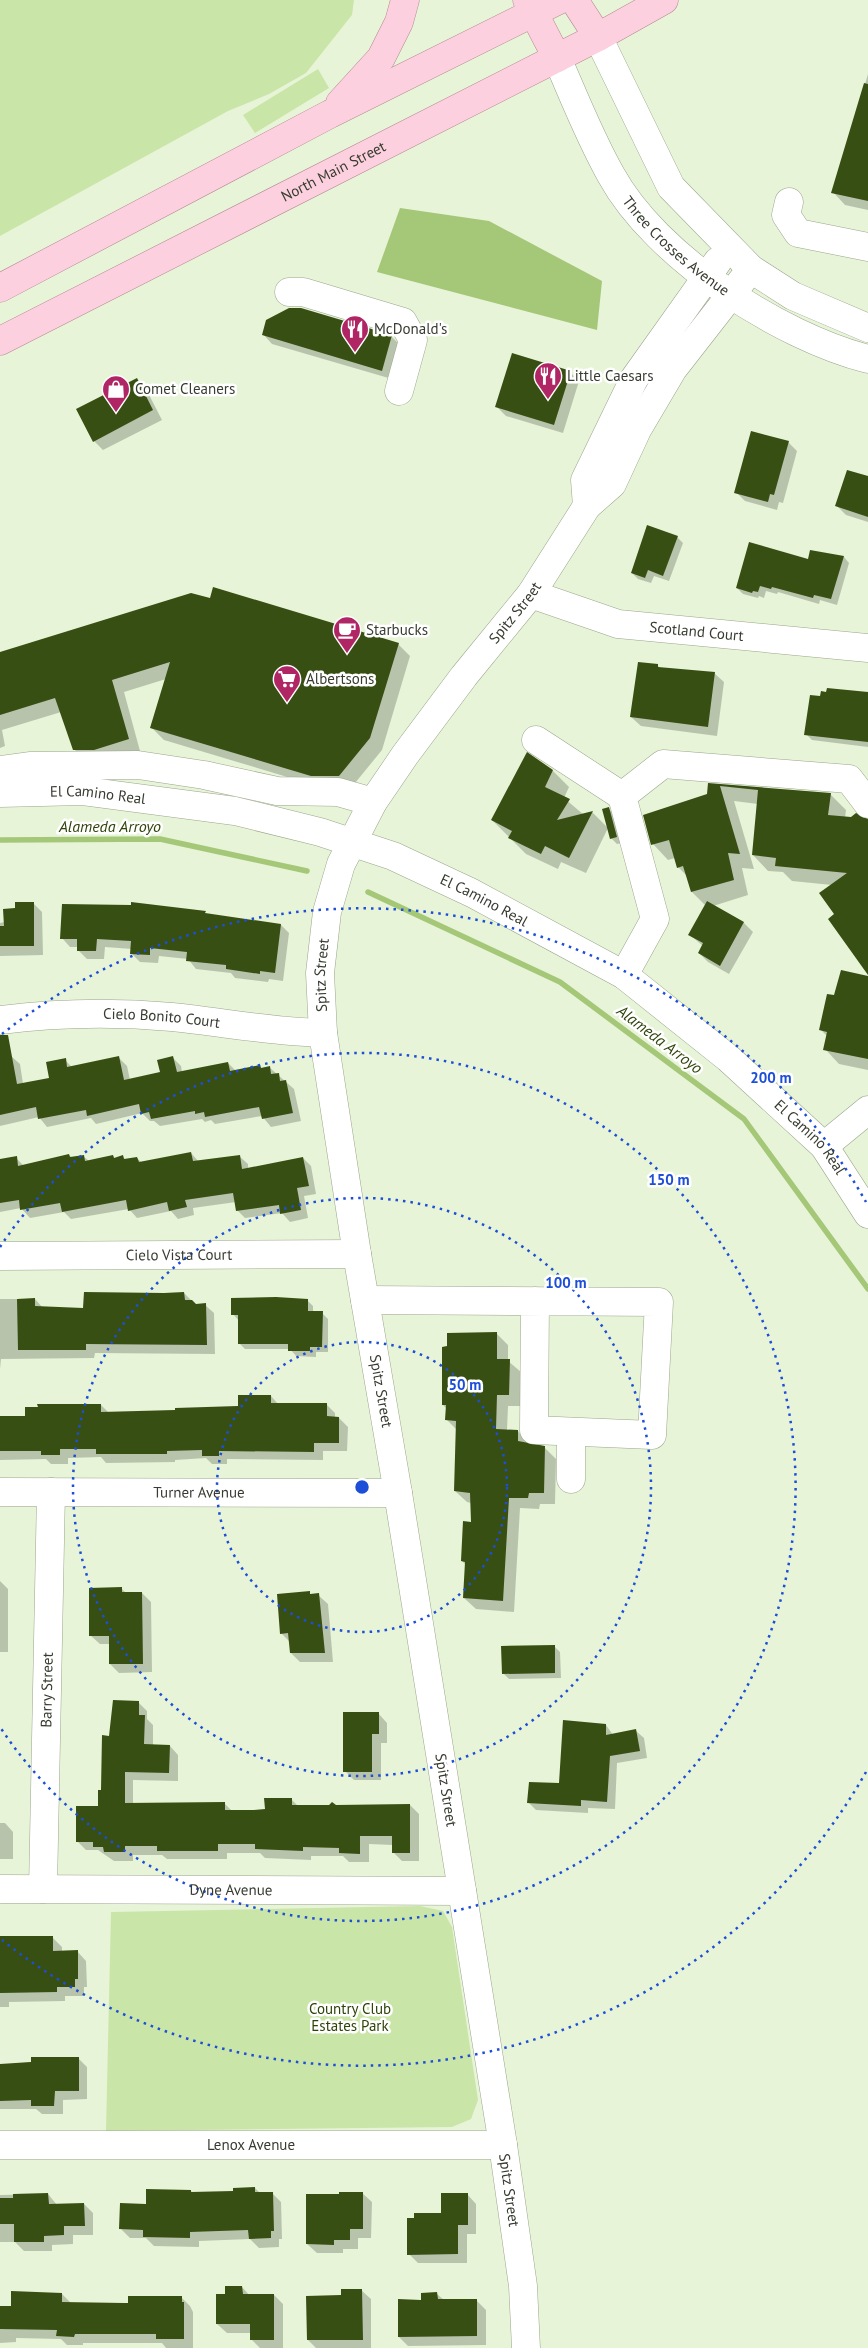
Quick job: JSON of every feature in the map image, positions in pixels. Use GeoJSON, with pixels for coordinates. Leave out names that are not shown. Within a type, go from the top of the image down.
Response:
{"type":"FeatureCollection","features":[{"type":"Feature","properties":{"kind":"main road"},"geometry":{"type":"LineString","coordinates":[[330,114],[381,58],[399,22],[405,0]]}},
{"type":"Feature","properties":{"kind":"main road"},"geometry":{"type":"LineString","coordinates":[[0,288],[531,6],[559,0]]}},
{"type":"Feature","properties":{"kind":"main road"},"geometry":{"type":"LineString","coordinates":[[574,0],[598,37]]}},
{"type":"Feature","properties":{"kind":"main road","name":"North Main Street"},"geometry":{"type":"LineString","coordinates":[[0,341],[598,37],[664,0]]}},
{"type":"Feature","properties":{"kind":"main road"},"geometry":{"type":"LineString","coordinates":[[531,6],[557,58]]}},
{"type":"Feature","properties":{"kind":"street","name":"Three Crosses Avenue"},"geometry":{"type":"LineString","coordinates":[[598,37],[671,187],[728,248],[751,269],[793,296],[868,328]]}},
{"type":"Feature","properties":{"kind":"street","name":"Three Crosses Avenue"},"geometry":{"type":"LineString","coordinates":[[557,58],[611,176],[642,219],[683,258],[761,314],[838,352],[868,359]]}},
{"type":"Feature","properties":{"kind":"street"},"geometry":{"type":"LineString","coordinates":[[789,202],[786,215],[798,232],[868,247]]}},
{"type":"Feature","properties":{"kind":"street"},"geometry":{"type":"LineString","coordinates":[[587,506],[585,480],[634,379],[728,248]]}},
{"type":"Feature","properties":{"kind":"street","name":"Spitz Street"},"geometry":{"type":"LineString","coordinates":[[526,2348],[523,2286],[503,2145],[398,1493],[357,1254],[323,1033],[320,973],[327,912],[341,864],[373,802],[405,754],[464,676],[531,594],[587,506],[612,484],[637,430],[673,369],[751,269]]}},
{"type":"Feature","properties":{"kind":"street"},"geometry":{"type":"LineString","coordinates":[[289,292],[303,292],[403,322],[410,330],[413,340],[399,391]]}},
{"type":"Feature","properties":{"kind":"street","name":"Scotland Court"},"geometry":{"type":"LineString","coordinates":[[531,594],[618,624],[868,648]]}},
{"type":"Feature","properties":{"kind":"street"},"geometry":{"type":"LineString","coordinates":[[536,740],[622,796],[655,920],[624,975]]}},
{"type":"Feature","properties":{"kind":"street"},"geometry":{"type":"LineString","coordinates":[[622,796],[663,764],[849,779],[868,804]]}},
{"type":"Feature","properties":{"kind":"street"},"geometry":{"type":"LineString","coordinates":[[0,770],[32,766],[138,765],[204,774],[278,791],[338,792],[373,802]]}},
{"type":"Feature","properties":{"kind":"street","name":"El Camino Real"},"geometry":{"type":"LineString","coordinates":[[0,793],[83,791],[196,805],[277,821],[393,856],[472,893],[624,975],[728,1058],[824,1146],[868,1214]]}},
{"type":"Feature","properties":{"kind":"street","name":"Cielo Bonito Court"},"geometry":{"type":"LineString","coordinates":[[0,1020],[30,1016],[103,1014],[170,1017],[323,1033]]}},
{"type":"Feature","properties":{"kind":"street"},"geometry":{"type":"LineString","coordinates":[[824,1146],[868,1110]]}},
{"type":"Feature","properties":{"kind":"street","name":"Cielo Vista Court"},"geometry":{"type":"LineString","coordinates":[[0,1256],[357,1254]]}},
{"type":"Feature","properties":{"kind":"street"},"geometry":{"type":"LineString","coordinates":[[365,1300],[535,1301],[659,1302],[652,1434],[534,1430],[535,1301]]}},
{"type":"Feature","properties":{"kind":"street"},"geometry":{"type":"LineString","coordinates":[[571,1432],[571,1479]]}},
{"type":"Feature","properties":{"kind":"street","name":"Turner Avenue"},"geometry":{"type":"LineString","coordinates":[[0,1492],[398,1493]]}},
{"type":"Feature","properties":{"kind":"street","name":"Barry Street"},"geometry":{"type":"LineString","coordinates":[[43,1889],[51,1492]]}},
{"type":"Feature","properties":{"kind":"street","name":"Dyne Avenue"},"geometry":{"type":"LineString","coordinates":[[0,1889],[462,1891]]}},
{"type":"Feature","properties":{"kind":"street","name":"Lenox Avenue"},"geometry":{"type":"LineString","coordinates":[[0,2144],[503,2145]]}},
{"type":"Feature","properties":{"kind":"green space"},"geometry":{"type":"Polygon","coordinates":[[[0,0],[354,0],[352,15],[306,73],[269,94],[228,111],[0,236],[0,0]]]}},
{"type":"Feature","properties":{"kind":"green space"},"geometry":{"type":"Polygon","coordinates":[[[318,69],[329,88],[255,133],[243,115],[318,69]]]}},
{"type":"Feature","properties":{"kind":"green space","name":"Country Club Estates Park"},"geometry":{"type":"Polygon","coordinates":[[[420,1906],[443,1911],[452,1927],[478,2100],[471,2119],[452,2127],[106,2131],[111,1912],[420,1906]]]}},
{"type":"Feature","properties":{"kind":"shaded area"},"geometry":{"type":"Polygon","coordinates":[[[400,208],[489,221],[602,281],[597,330],[377,272],[400,208]]]}},
{"type":"Feature","properties":{"kind":"building"},"geometry":{"type":"Polygon","coordinates":[[[864,83],[868,84],[868,201],[831,193],[864,83]]]}},
{"type":"Feature","properties":{"kind":"building","name":"McDonald's"},"geometry":{"type":"Polygon","coordinates":[[[289,308],[301,308],[392,335],[382,371],[262,335],[266,320],[289,308]]]}},
{"type":"Feature","properties":{"kind":"building"},"geometry":{"type":"Polygon","coordinates":[[[512,353],[571,371],[554,425],[495,407],[512,353]]]}},
{"type":"Feature","properties":{"kind":"building"},"geometry":{"type":"Polygon","coordinates":[[[137,378],[153,410],[93,442],[76,409],[137,378]]]}},
{"type":"Feature","properties":{"kind":"building"},"geometry":{"type":"Polygon","coordinates":[[[751,431],[789,441],[774,495],[770,494],[768,502],[734,493],[751,431]]]}},
{"type":"Feature","properties":{"kind":"building"},"geometry":{"type":"Polygon","coordinates":[[[847,470],[868,476],[868,517],[835,506],[847,470]]]}},
{"type":"Feature","properties":{"kind":"building"},"geometry":{"type":"Polygon","coordinates":[[[647,525],[678,536],[663,576],[648,570],[645,578],[631,573],[647,525]]]}},
{"type":"Feature","properties":{"kind":"building"},"geometry":{"type":"Polygon","coordinates":[[[749,542],[808,559],[810,550],[844,556],[831,599],[814,595],[813,598],[772,587],[771,589],[760,586],[758,592],[753,591],[752,593],[736,588],[749,542]]]}},
{"type":"Feature","properties":{"kind":"building"},"geometry":{"type":"Polygon","coordinates":[[[213,587],[399,643],[370,738],[339,776],[311,776],[150,728],[170,662],[112,680],[129,739],[94,750],[73,750],[55,698],[0,715],[0,652],[191,593],[210,598],[213,587]]]}},
{"type":"Feature","properties":{"kind":"building"},"geometry":{"type":"Polygon","coordinates":[[[638,662],[658,664],[658,667],[715,672],[708,727],[630,717],[638,662]]]}},
{"type":"Feature","properties":{"kind":"building"},"geometry":{"type":"Polygon","coordinates":[[[827,688],[868,692],[868,742],[804,735],[810,695],[820,696],[821,691],[826,692],[827,688]]]}},
{"type":"Feature","properties":{"kind":"building"},"geometry":{"type":"Polygon","coordinates":[[[527,752],[553,770],[545,787],[570,799],[557,820],[593,811],[569,858],[545,846],[541,854],[508,838],[512,831],[491,820],[527,752]]]}},
{"type":"Feature","properties":{"kind":"building"},"geometry":{"type":"Polygon","coordinates":[[[708,783],[831,793],[828,815],[851,817],[856,813],[868,819],[868,975],[828,919],[834,914],[819,893],[847,873],[775,866],[776,858],[752,855],[758,790],[720,786],[740,854],[728,853],[734,880],[691,892],[683,866],[677,868],[669,840],[651,845],[643,815],[707,794],[708,783]]]}},
{"type":"Feature","properties":{"kind":"building"},"geometry":{"type":"Polygon","coordinates":[[[609,807],[617,837],[610,839],[602,809],[609,807]]]}},
{"type":"Feature","properties":{"kind":"building"},"geometry":{"type":"Polygon","coordinates":[[[707,901],[744,922],[720,966],[698,953],[703,943],[688,935],[707,901]]]}},
{"type":"Feature","properties":{"kind":"building"},"geometry":{"type":"Polygon","coordinates":[[[15,902],[34,902],[34,946],[0,946],[0,926],[4,926],[3,909],[15,908],[15,902]]]}},
{"type":"Feature","properties":{"kind":"building"},"geometry":{"type":"Polygon","coordinates":[[[131,902],[206,911],[205,913],[281,924],[275,973],[260,971],[260,974],[226,969],[226,965],[186,961],[187,952],[150,948],[150,955],[130,954],[131,941],[97,939],[96,951],[77,951],[77,939],[60,939],[62,904],[131,905],[131,902]]]}},
{"type":"Feature","properties":{"kind":"building"},"geometry":{"type":"Polygon","coordinates":[[[841,970],[868,976],[868,1059],[823,1050],[827,1032],[819,1030],[827,994],[834,995],[841,970]]]}},
{"type":"Feature","properties":{"kind":"building"},"geometry":{"type":"Polygon","coordinates":[[[0,1035],[8,1035],[17,1084],[49,1078],[46,1062],[66,1058],[67,1067],[119,1056],[124,1080],[160,1072],[157,1060],[173,1056],[177,1072],[228,1062],[230,1071],[260,1065],[261,1068],[270,1066],[271,1074],[279,1073],[280,1081],[286,1080],[293,1113],[262,1119],[259,1107],[205,1117],[204,1112],[195,1114],[195,1111],[151,1119],[149,1112],[141,1114],[139,1104],[87,1116],[86,1110],[38,1119],[36,1107],[0,1115],[0,1035]]]}},
{"type":"Feature","properties":{"kind":"building"},"geometry":{"type":"Polygon","coordinates":[[[191,1152],[193,1161],[240,1155],[242,1169],[303,1157],[309,1186],[297,1188],[301,1210],[280,1214],[279,1205],[236,1211],[233,1193],[185,1200],[187,1207],[169,1211],[167,1202],[128,1211],[126,1200],[62,1212],[60,1203],[20,1210],[19,1200],[0,1203],[0,1159],[17,1156],[18,1166],[69,1154],[70,1157],[84,1155],[85,1161],[113,1155],[114,1158],[123,1155],[124,1159],[137,1157],[139,1162],[191,1152]]]}},
{"type":"Feature","properties":{"kind":"building"},"geometry":{"type":"Polygon","coordinates":[[[84,1292],[184,1292],[185,1300],[192,1300],[196,1304],[206,1303],[207,1345],[86,1344],[86,1350],[18,1350],[17,1299],[35,1298],[35,1306],[83,1308],[84,1292]]]}},
{"type":"Feature","properties":{"kind":"building"},"geometry":{"type":"Polygon","coordinates":[[[276,1297],[308,1299],[308,1311],[323,1311],[322,1347],[310,1347],[310,1351],[288,1351],[288,1344],[238,1344],[238,1315],[231,1315],[231,1298],[276,1297]]]}},
{"type":"Feature","properties":{"kind":"building"},"geometry":{"type":"Polygon","coordinates":[[[497,1332],[497,1359],[510,1359],[509,1395],[497,1395],[496,1429],[518,1430],[518,1441],[545,1446],[544,1493],[529,1493],[528,1498],[509,1498],[503,1601],[463,1598],[465,1562],[461,1561],[463,1521],[471,1522],[470,1493],[454,1491],[456,1421],[445,1420],[446,1405],[442,1405],[442,1347],[447,1346],[447,1333],[497,1332]]]}},
{"type":"Feature","properties":{"kind":"building"},"geometry":{"type":"Polygon","coordinates":[[[238,1395],[271,1395],[271,1403],[327,1403],[327,1416],[339,1417],[339,1443],[314,1443],[314,1452],[219,1451],[219,1456],[202,1456],[202,1450],[167,1451],[167,1454],[96,1454],[96,1449],[60,1449],[60,1455],[41,1455],[41,1451],[0,1451],[0,1416],[25,1416],[25,1407],[38,1407],[37,1404],[101,1404],[101,1412],[175,1410],[175,1408],[238,1406],[238,1395]]]}},
{"type":"Feature","properties":{"kind":"building"},"geometry":{"type":"Polygon","coordinates":[[[122,1587],[122,1592],[142,1592],[143,1664],[109,1664],[109,1636],[89,1636],[89,1588],[122,1587]]]}},
{"type":"Feature","properties":{"kind":"building"},"geometry":{"type":"Polygon","coordinates":[[[310,1591],[310,1594],[319,1593],[325,1653],[290,1653],[288,1633],[280,1634],[277,1594],[310,1591]]]}},
{"type":"Feature","properties":{"kind":"building"},"geometry":{"type":"Polygon","coordinates":[[[555,1645],[555,1673],[502,1674],[501,1646],[555,1645]]]}},
{"type":"Feature","properties":{"kind":"building"},"geometry":{"type":"Polygon","coordinates":[[[113,1700],[139,1701],[139,1715],[145,1715],[144,1744],[170,1745],[169,1773],[125,1772],[125,1803],[225,1802],[225,1810],[265,1809],[264,1798],[292,1798],[292,1805],[329,1805],[332,1802],[336,1805],[410,1804],[410,1853],[392,1853],[392,1836],[360,1836],[360,1854],[339,1853],[339,1848],[303,1847],[303,1851],[255,1849],[255,1844],[218,1844],[218,1851],[157,1851],[157,1846],[125,1846],[125,1852],[104,1852],[103,1847],[93,1847],[93,1842],[76,1842],[76,1806],[98,1806],[98,1790],[101,1790],[102,1735],[109,1736],[113,1700]]]}},
{"type":"Feature","properties":{"kind":"building"},"geometry":{"type":"Polygon","coordinates":[[[343,1712],[379,1712],[379,1734],[372,1734],[372,1772],[343,1772],[343,1712]]]}},
{"type":"Feature","properties":{"kind":"building"},"geometry":{"type":"Polygon","coordinates":[[[563,1720],[606,1724],[606,1735],[636,1729],[640,1751],[610,1756],[607,1802],[581,1800],[581,1806],[527,1803],[529,1782],[559,1783],[563,1720]]]}},
{"type":"Feature","properties":{"kind":"building"},"geometry":{"type":"Polygon","coordinates":[[[0,1936],[53,1936],[53,1951],[78,1950],[78,1979],[75,1979],[75,1987],[57,1987],[57,1992],[0,1993],[0,1936]]]}},
{"type":"Feature","properties":{"kind":"building"},"geometry":{"type":"Polygon","coordinates":[[[31,2057],[79,2057],[79,2091],[55,2091],[54,2106],[31,2106],[31,2100],[0,2101],[0,2064],[31,2062],[31,2057]]]}},
{"type":"Feature","properties":{"kind":"building"},"geometry":{"type":"Polygon","coordinates":[[[255,2187],[255,2192],[273,2192],[274,2231],[271,2231],[271,2238],[249,2239],[248,2230],[190,2232],[190,2238],[143,2237],[143,2230],[119,2229],[120,2203],[146,2204],[146,2189],[191,2190],[191,2192],[233,2191],[233,2188],[255,2187]]]}},
{"type":"Feature","properties":{"kind":"building"},"geometry":{"type":"Polygon","coordinates":[[[339,2192],[363,2192],[363,2229],[350,2229],[350,2240],[334,2240],[334,2245],[306,2244],[306,2194],[339,2194],[339,2192]]]}},
{"type":"Feature","properties":{"kind":"building"},"geometry":{"type":"Polygon","coordinates":[[[48,2193],[49,2204],[84,2203],[85,2226],[64,2226],[64,2235],[44,2236],[44,2242],[14,2242],[14,2224],[0,2224],[0,2198],[13,2198],[13,2194],[48,2193]]]}},
{"type":"Feature","properties":{"kind":"building"},"geometry":{"type":"Polygon","coordinates":[[[441,2193],[468,2193],[468,2225],[458,2225],[458,2254],[407,2255],[407,2218],[414,2218],[414,2213],[441,2213],[441,2193]]]}},
{"type":"Feature","properties":{"kind":"building"},"geometry":{"type":"Polygon","coordinates":[[[225,2286],[242,2286],[243,2294],[274,2294],[274,2340],[250,2340],[250,2324],[216,2324],[216,2294],[225,2294],[225,2286]]]}},
{"type":"Feature","properties":{"kind":"building"},"geometry":{"type":"Polygon","coordinates":[[[341,2289],[362,2289],[363,2340],[307,2340],[306,2296],[341,2295],[341,2289]]]}},
{"type":"Feature","properties":{"kind":"building"},"geometry":{"type":"Polygon","coordinates":[[[11,2291],[62,2293],[62,2302],[128,2303],[128,2296],[182,2296],[182,2302],[184,2302],[184,2339],[156,2339],[156,2334],[75,2334],[74,2337],[56,2336],[57,2330],[0,2329],[0,2306],[11,2306],[11,2291]]]}},
{"type":"Feature","properties":{"kind":"building"},"geometry":{"type":"Polygon","coordinates":[[[437,2292],[438,2299],[477,2299],[477,2336],[398,2337],[398,2299],[421,2300],[421,2293],[437,2292]]]}},
{"type":"Feature","properties":{"kind":"waterway","name":"Alameda Arroyo"},"geometry":{"type":"LineString","coordinates":[[0,840],[160,839],[307,871]]}},
{"type":"Feature","properties":{"kind":"waterway","name":"Alameda Arroyo"},"geometry":{"type":"LineString","coordinates":[[368,892],[560,982],[744,1119],[868,1289]]}},
{"type":"Feature","properties":{"kind":"place","name":"McDonald's"},"geometry":{"type":"Point","coordinates":[355,353]}},
{"type":"Feature","properties":{"kind":"place","name":"Little Caesars"},"geometry":{"type":"Point","coordinates":[548,400]}},
{"type":"Feature","properties":{"kind":"place","name":"Comet Cleaners"},"geometry":{"type":"Point","coordinates":[116,413]}},
{"type":"Feature","properties":{"kind":"place","name":"Starbucks"},"geometry":{"type":"Point","coordinates":[347,654]}},
{"type":"Feature","properties":{"kind":"place","name":"Albertsons"},"geometry":{"type":"Point","coordinates":[287,703]}}]}
